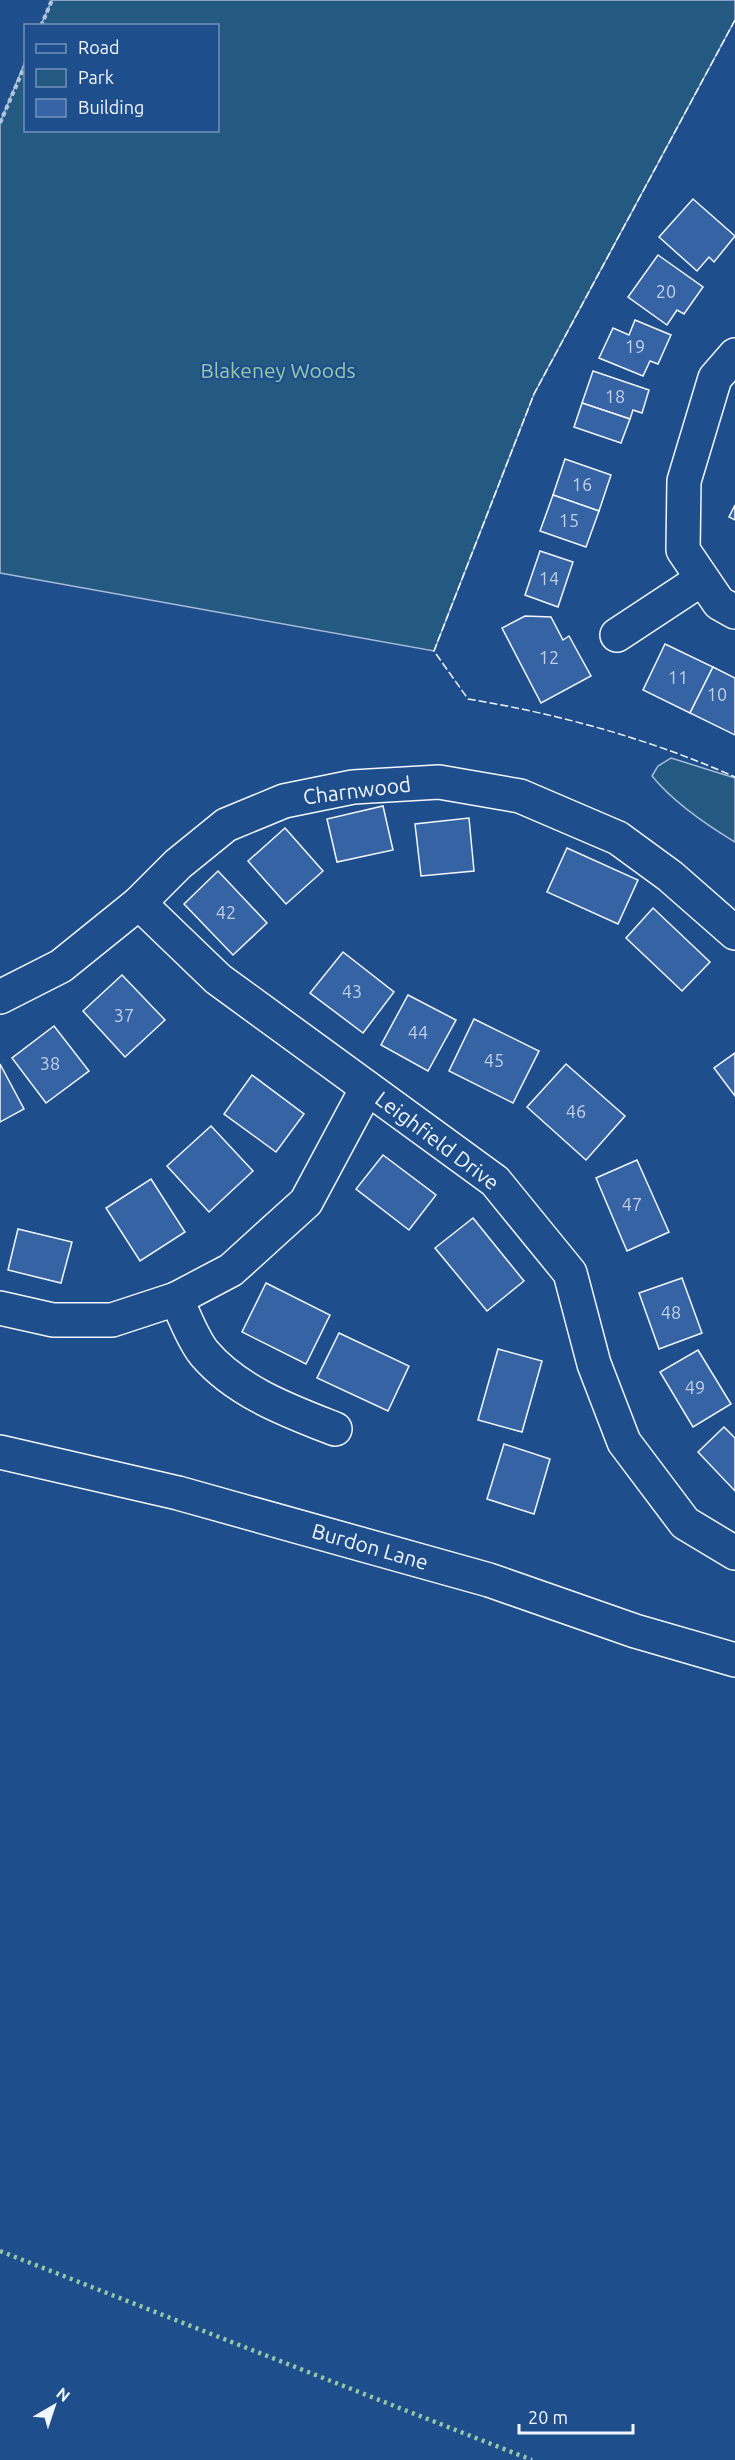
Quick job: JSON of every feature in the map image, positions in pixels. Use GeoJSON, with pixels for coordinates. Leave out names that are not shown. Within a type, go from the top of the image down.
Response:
{"type":"FeatureCollection","features":[{"type":"Feature","properties":{"kind":"street"},"geometry":{"type":"LineString","coordinates":[[735,355],[715,378],[684,481],[683,550],[718,603],[735,612]]}},
{"type":"Feature","properties":{"kind":"street"},"geometry":{"type":"LineString","coordinates":[[617,635],[702,579]]}},
{"type":"Feature","properties":{"kind":"street","name":"Charnwood"},"geometry":{"type":"LineString","coordinates":[[0,996],[61,966],[139,903],[178,864],[226,825],[284,801],[353,787],[439,782],[520,796],[618,838],[670,876],[735,933]]}},
{"type":"Feature","properties":{"kind":"street","name":"Leighfield Drive"},"geometry":{"type":"LineString","coordinates":[[139,903],[218,979],[495,1181],[570,1273],[594,1364],[624,1442],[685,1523],[735,1553]]}},
{"type":"Feature","properties":{"kind":"street"},"geometry":{"type":"LineString","coordinates":[[0,1308],[53,1320],[112,1320],[176,1299],[231,1270],[306,1202],[367,1088]]}},
{"type":"Feature","properties":{"kind":"street"},"geometry":{"type":"LineString","coordinates":[[176,1299],[203,1352],[231,1377],[281,1408],[335,1429]]}},
{"type":"Feature","properties":{"kind":"street","name":"Burdon Lane"},"geometry":{"type":"LineString","coordinates":[[0,1452],[178,1493],[489,1580],[635,1631],[735,1660]]}},
{"type":"Feature","properties":{"kind":"path"},"geometry":{"type":"LineString","coordinates":[[42,24],[52,0]]}},
{"type":"Feature","properties":{"kind":"path"},"geometry":{"type":"LineString","coordinates":[[0,123],[24,68]]}},
{"type":"Feature","properties":{"kind":"green space","name":"Blakeney Woods"},"geometry":{"type":"Polygon","coordinates":[[[52,0],[735,0],[735,20],[534,394],[434,651],[0,573],[0,123],[24,64],[24,132],[219,132],[219,24],[41,24],[52,0]]]}},
{"type":"Feature","properties":{"kind":"green space"},"geometry":{"type":"Polygon","coordinates":[[[671,758],[735,778],[735,842],[690,812],[652,776],[658,766],[671,758]]]}},
{"type":"Feature","properties":{"kind":"building"},"geometry":{"type":"Polygon","coordinates":[[[693,199],[735,236],[714,262],[709,257],[697,271],[659,237],[693,199]]]}},
{"type":"Feature","properties":{"kind":"building"},"geometry":{"type":"Polygon","coordinates":[[[658,255],[703,287],[684,314],[677,310],[667,325],[628,297],[658,255]]]}},
{"type":"Feature","properties":{"kind":"building"},"geometry":{"type":"Polygon","coordinates":[[[635,320],[671,335],[658,364],[650,361],[643,376],[599,358],[613,328],[629,335],[635,320]]]}},
{"type":"Feature","properties":{"kind":"building"},"geometry":{"type":"Polygon","coordinates":[[[593,371],[649,390],[642,413],[633,410],[630,419],[582,403],[593,371]]]}},
{"type":"Feature","properties":{"kind":"building"},"geometry":{"type":"Polygon","coordinates":[[[582,403],[630,419],[621,443],[574,427],[582,403]]]}},
{"type":"Feature","properties":{"kind":"building"},"geometry":{"type":"Polygon","coordinates":[[[565,459],[611,475],[599,511],[553,495],[565,459]]]}},
{"type":"Feature","properties":{"kind":"building"},"geometry":{"type":"Polygon","coordinates":[[[553,495],[599,511],[586,547],[540,531],[553,495]]]}},
{"type":"Feature","properties":{"kind":"building"},"geometry":{"type":"Polygon","coordinates":[[[735,505],[735,520],[729,517],[735,505]]]}},
{"type":"Feature","properties":{"kind":"building"},"geometry":{"type":"Polygon","coordinates":[[[540,551],[573,562],[558,607],[525,595],[540,551]]]}},
{"type":"Feature","properties":{"kind":"building"},"geometry":{"type":"Polygon","coordinates":[[[525,616],[551,617],[563,640],[569,636],[591,676],[541,703],[502,628],[525,616]]]}},
{"type":"Feature","properties":{"kind":"building"},"geometry":{"type":"Polygon","coordinates":[[[665,644],[713,667],[690,713],[643,690],[665,644]]]}},
{"type":"Feature","properties":{"kind":"building"},"geometry":{"type":"Polygon","coordinates":[[[713,667],[735,678],[735,735],[690,713],[713,667]]]}},
{"type":"Feature","properties":{"kind":"building"},"geometry":{"type":"Polygon","coordinates":[[[383,806],[393,850],[337,862],[327,819],[383,806]]]}},
{"type":"Feature","properties":{"kind":"building"},"geometry":{"type":"Polygon","coordinates":[[[469,818],[474,871],[421,876],[415,824],[469,818]]]}},
{"type":"Feature","properties":{"kind":"building"},"geometry":{"type":"Polygon","coordinates":[[[285,828],[323,871],[286,904],[248,861],[285,828]]]}},
{"type":"Feature","properties":{"kind":"building"},"geometry":{"type":"Polygon","coordinates":[[[567,848],[638,880],[618,924],[547,892],[567,848]]]}},
{"type":"Feature","properties":{"kind":"building"},"geometry":{"type":"Polygon","coordinates":[[[218,871],[267,923],[233,955],[184,904],[218,871]]]}},
{"type":"Feature","properties":{"kind":"building"},"geometry":{"type":"Polygon","coordinates":[[[653,908],[710,962],[682,991],[626,938],[653,908]]]}},
{"type":"Feature","properties":{"kind":"building"},"geometry":{"type":"Polygon","coordinates":[[[343,952],[394,992],[363,1033],[310,993],[343,952]]]}},
{"type":"Feature","properties":{"kind":"building"},"geometry":{"type":"Polygon","coordinates":[[[122,975],[165,1020],[125,1057],[83,1011],[122,975]]]}},
{"type":"Feature","properties":{"kind":"building"},"geometry":{"type":"Polygon","coordinates":[[[408,995],[456,1020],[428,1071],[381,1045],[408,995]]]}},
{"type":"Feature","properties":{"kind":"building"},"geometry":{"type":"Polygon","coordinates":[[[474,1019],[539,1051],[513,1103],[449,1071],[474,1019]]]}},
{"type":"Feature","properties":{"kind":"building"},"geometry":{"type":"Polygon","coordinates":[[[54,1026],[89,1071],[46,1103],[12,1058],[54,1026]]]}},
{"type":"Feature","properties":{"kind":"building"},"geometry":{"type":"Polygon","coordinates":[[[735,1053],[735,1096],[714,1068],[735,1053]]]}},
{"type":"Feature","properties":{"kind":"building"},"geometry":{"type":"Polygon","coordinates":[[[0,1064],[24,1109],[0,1122],[0,1064]]]}},
{"type":"Feature","properties":{"kind":"building"},"geometry":{"type":"Polygon","coordinates":[[[566,1064],[625,1116],[586,1160],[527,1107],[566,1064]]]}},
{"type":"Feature","properties":{"kind":"building"},"geometry":{"type":"Polygon","coordinates":[[[252,1075],[304,1114],[276,1152],[224,1114],[252,1075]]]}},
{"type":"Feature","properties":{"kind":"building"},"geometry":{"type":"Polygon","coordinates":[[[211,1126],[253,1171],[209,1212],[167,1166],[211,1126]]]}},
{"type":"Feature","properties":{"kind":"building"},"geometry":{"type":"Polygon","coordinates":[[[383,1155],[436,1195],[409,1230],[356,1189],[383,1155]]]}},
{"type":"Feature","properties":{"kind":"building"},"geometry":{"type":"Polygon","coordinates":[[[637,1160],[669,1232],[627,1251],[596,1178],[637,1160]]]}},
{"type":"Feature","properties":{"kind":"building"},"geometry":{"type":"Polygon","coordinates":[[[151,1179],[185,1232],[140,1261],[106,1208],[151,1179]]]}},
{"type":"Feature","properties":{"kind":"building"},"geometry":{"type":"Polygon","coordinates":[[[473,1218],[524,1281],[487,1311],[435,1248],[473,1218]]]}},
{"type":"Feature","properties":{"kind":"building"},"geometry":{"type":"Polygon","coordinates":[[[18,1229],[72,1242],[61,1283],[8,1270],[18,1229]]]}},
{"type":"Feature","properties":{"kind":"building"},"geometry":{"type":"Polygon","coordinates":[[[682,1278],[702,1333],[659,1349],[639,1293],[682,1278]]]}},
{"type":"Feature","properties":{"kind":"building"},"geometry":{"type":"Polygon","coordinates":[[[266,1283],[330,1315],[306,1364],[242,1332],[266,1283]]]}},
{"type":"Feature","properties":{"kind":"building"},"geometry":{"type":"Polygon","coordinates":[[[339,1333],[409,1366],[388,1411],[317,1378],[339,1333]]]}},
{"type":"Feature","properties":{"kind":"building"},"geometry":{"type":"Polygon","coordinates":[[[498,1349],[542,1361],[522,1432],[478,1420],[498,1349]]]}},
{"type":"Feature","properties":{"kind":"building"},"geometry":{"type":"Polygon","coordinates":[[[698,1350],[731,1404],[693,1427],[660,1372],[698,1350]]]}},
{"type":"Feature","properties":{"kind":"building"},"geometry":{"type":"Polygon","coordinates":[[[724,1427],[735,1438],[735,1491],[698,1452],[724,1427]]]}},
{"type":"Feature","properties":{"kind":"building"},"geometry":{"type":"Polygon","coordinates":[[[504,1444],[550,1459],[534,1514],[487,1499],[504,1444]]]}},
{"type":"Feature","properties":{"kind":"hedge"},"geometry":{"type":"LineString","coordinates":[[0,2251],[532,2460]]}},
{"type":"Feature","properties":{"kind":"fence"},"geometry":{"type":"LineString","coordinates":[[735,20],[534,394],[434,651],[468,699],[536,712],[604,729],[703,763],[735,777]]}}]}
